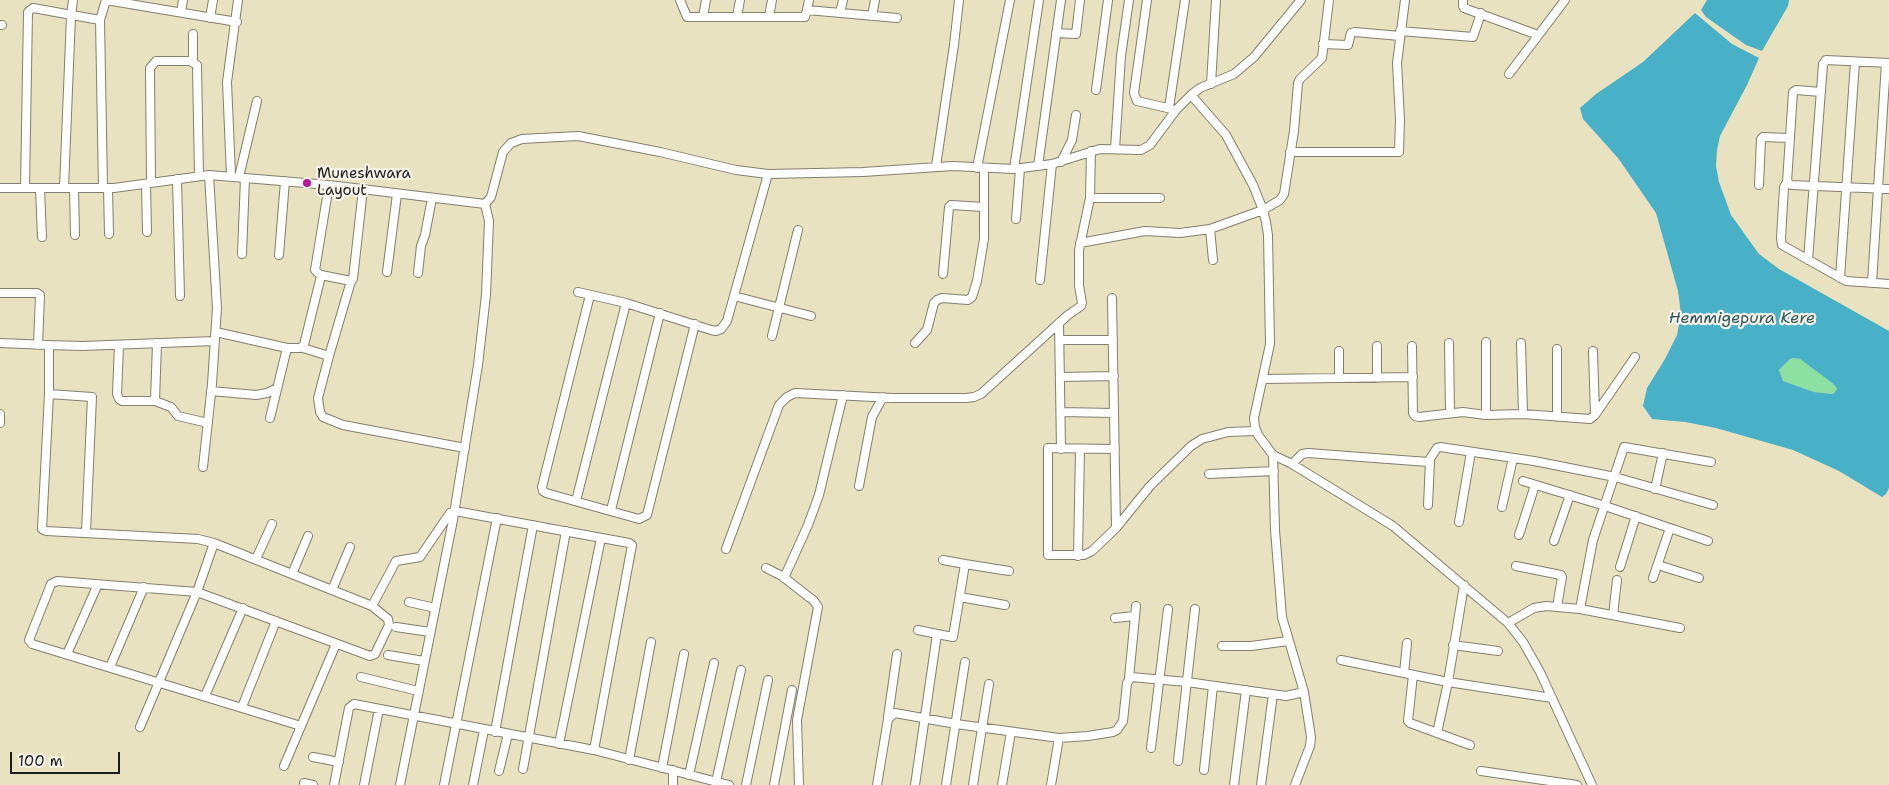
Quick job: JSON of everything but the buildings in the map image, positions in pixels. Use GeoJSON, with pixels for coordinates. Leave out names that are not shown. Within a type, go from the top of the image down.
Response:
{"type":"FeatureCollection","features":[{"type":"Feature","properties":{"kind":"street"},"geometry":{"type":"LineString","coordinates":[[25,188],[28,12],[31,9],[33,0]]}},
{"type":"Feature","properties":{"kind":"street"},"geometry":{"type":"LineString","coordinates":[[64,188],[73,0]]}},
{"type":"Feature","properties":{"kind":"street"},"geometry":{"type":"LineString","coordinates":[[109,234],[100,20],[106,0],[140,3],[236,22]]}},
{"type":"Feature","properties":{"kind":"street"},"geometry":{"type":"LineString","coordinates":[[181,12],[183,0]]}},
{"type":"Feature","properties":{"kind":"street"},"geometry":{"type":"LineString","coordinates":[[210,18],[213,0]]}},
{"type":"Feature","properties":{"kind":"street"},"geometry":{"type":"LineString","coordinates":[[238,0],[227,82],[238,177],[242,254]]}},
{"type":"Feature","properties":{"kind":"street"},"geometry":{"type":"LineString","coordinates":[[680,0],[687,17],[805,17],[809,0]]}},
{"type":"Feature","properties":{"kind":"street"},"geometry":{"type":"LineString","coordinates":[[703,17],[706,0]]}},
{"type":"Feature","properties":{"kind":"street"},"geometry":{"type":"LineString","coordinates":[[737,17],[740,0]]}},
{"type":"Feature","properties":{"kind":"street"},"geometry":{"type":"LineString","coordinates":[[769,17],[772,0]]}},
{"type":"Feature","properties":{"kind":"street"},"geometry":{"type":"LineString","coordinates":[[840,13],[843,0]]}},
{"type":"Feature","properties":{"kind":"street"},"geometry":{"type":"LineString","coordinates":[[872,16],[875,0]]}},
{"type":"Feature","properties":{"kind":"street"},"geometry":{"type":"LineString","coordinates":[[936,166],[959,0]]}},
{"type":"Feature","properties":{"kind":"street"},"geometry":{"type":"LineString","coordinates":[[915,344],[927,330],[936,300],[945,298],[968,300],[972,297],[977,281],[984,239],[981,168],[1010,0]]}},
{"type":"Feature","properties":{"kind":"street"},"geometry":{"type":"LineString","coordinates":[[1016,219],[1017,169],[1039,0]]}},
{"type":"Feature","properties":{"kind":"street"},"geometry":{"type":"LineString","coordinates":[[1038,166],[1061,0]]}},
{"type":"Feature","properties":{"kind":"street"},"geometry":{"type":"LineString","coordinates":[[1056,33],[1076,34],[1080,0]]}},
{"type":"Feature","properties":{"kind":"street"},"geometry":{"type":"LineString","coordinates":[[1096,90],[1108,0]]}},
{"type":"Feature","properties":{"kind":"street"},"geometry":{"type":"LineString","coordinates":[[1115,149],[1121,56],[1129,0]]}},
{"type":"Feature","properties":{"kind":"street"},"geometry":{"type":"LineString","coordinates":[[1147,0],[1134,93],[1137,101],[1172,109]]}},
{"type":"Feature","properties":{"kind":"street"},"geometry":{"type":"LineString","coordinates":[[1172,109],[1185,0]]}},
{"type":"Feature","properties":{"kind":"street"},"geometry":{"type":"LineString","coordinates":[[1211,84],[1216,0]]}},
{"type":"Feature","properties":{"kind":"street"},"geometry":{"type":"LineString","coordinates":[[485,204],[491,197],[503,152],[511,143],[522,139],[578,136],[660,152],[736,170],[768,174],[863,172],[936,166],[1017,169],[1061,162],[1091,151],[1106,148],[1141,150],[1150,145],[1172,109],[1200,88],[1234,74],[1254,57],[1301,0]]}},
{"type":"Feature","properties":{"kind":"street"},"geometry":{"type":"LineString","coordinates":[[1080,242],[1145,230],[1180,233],[1210,229],[1263,210],[1282,197],[1299,81],[1321,60],[1329,0]]}},
{"type":"Feature","properties":{"kind":"street"},"geometry":{"type":"LineString","coordinates":[[1290,152],[1399,152],[1400,120],[1397,75],[1405,0]]}},
{"type":"Feature","properties":{"kind":"street"},"geometry":{"type":"LineString","coordinates":[[1463,0],[1464,8],[1538,34]]}},
{"type":"Feature","properties":{"kind":"street"},"geometry":{"type":"LineString","coordinates":[[1509,74],[1565,0]]}},
{"type":"Feature","properties":{"kind":"street"},"geometry":{"type":"LineString","coordinates":[[31,9],[100,20]]}},
{"type":"Feature","properties":{"kind":"street"},"geometry":{"type":"LineString","coordinates":[[807,10],[897,18]]}},
{"type":"Feature","properties":{"kind":"street"},"geometry":{"type":"LineString","coordinates":[[1324,44],[1348,45],[1351,33],[1355,32],[1473,37],[1481,13]]}},
{"type":"Feature","properties":{"kind":"street"},"geometry":{"type":"LineString","coordinates":[[193,34],[193,61],[197,65],[199,176]]}},
{"type":"Feature","properties":{"kind":"street"},"geometry":{"type":"LineString","coordinates":[[147,232],[151,65],[156,61],[193,61]]}},
{"type":"Feature","properties":{"kind":"street"},"geometry":{"type":"LineString","coordinates":[[1808,260],[1822,67],[1824,62],[1887,63],[1872,283]]}},
{"type":"Feature","properties":{"kind":"street"},"geometry":{"type":"LineString","coordinates":[[1840,278],[1855,62]]}},
{"type":"Feature","properties":{"kind":"street"},"geometry":{"type":"LineString","coordinates":[[1821,92],[1796,90],[1793,92],[1787,182],[1784,187],[1782,245],[1846,281],[1889,284]]}},
{"type":"Feature","properties":{"kind":"street"},"geometry":{"type":"LineString","coordinates":[[1191,95],[1226,135],[1253,185],[1263,210],[1268,235],[1270,344],[1254,418],[1256,432],[1273,455],[1292,464],[1393,526],[1508,623],[1523,642],[1552,698],[1592,785]]}},
{"type":"Feature","properties":{"kind":"street"},"geometry":{"type":"LineString","coordinates":[[238,177],[257,101]]}},
{"type":"Feature","properties":{"kind":"street"},"geometry":{"type":"LineString","coordinates":[[1061,162],[1072,140],[1076,115]]}},
{"type":"Feature","properties":{"kind":"street"},"geometry":{"type":"LineString","coordinates":[[1759,185],[1761,139],[1763,137],[1789,138]]}},
{"type":"Feature","properties":{"kind":"street"},"geometry":{"type":"LineString","coordinates":[[726,549],[778,405],[782,401],[795,393],[966,398],[981,394],[1082,304],[1078,286],[1080,242],[1090,198],[1091,151]]}},
{"type":"Feature","properties":{"kind":"street"},"geometry":{"type":"LineString","coordinates":[[1040,280],[1052,164]]}},
{"type":"Feature","properties":{"kind":"street"},"geometry":{"type":"LineString","coordinates":[[578,292],[626,303],[716,331],[721,329],[727,321],[768,174]]}},
{"type":"Feature","properties":{"kind":"street"},"geometry":{"type":"LineString","coordinates":[[0,188],[106,188],[209,175],[329,185],[485,204]]}},
{"type":"Feature","properties":{"kind":"street"},"geometry":{"type":"LineString","coordinates":[[203,467],[217,308],[209,175]]}},
{"type":"Feature","properties":{"kind":"street"},"geometry":{"type":"LineString","coordinates":[[177,179],[180,296]]}},
{"type":"Feature","properties":{"kind":"street"},"geometry":{"type":"LineString","coordinates":[[279,255],[285,181]]}},
{"type":"Feature","properties":{"kind":"street"},"geometry":{"type":"LineString","coordinates":[[1787,182],[1791,185],[1889,189]]}},
{"type":"Feature","properties":{"kind":"street"},"geometry":{"type":"LineString","coordinates":[[329,185],[315,270],[321,275],[351,281]]}},
{"type":"Feature","properties":{"kind":"street"},"geometry":{"type":"LineString","coordinates":[[40,188],[42,237]]}},
{"type":"Feature","properties":{"kind":"street"},"geometry":{"type":"LineString","coordinates":[[74,188],[75,235]]}},
{"type":"Feature","properties":{"kind":"street"},"geometry":{"type":"LineString","coordinates":[[363,189],[354,277],[351,281],[318,398],[320,412],[324,417],[343,425],[465,448]]}},
{"type":"Feature","properties":{"kind":"street"},"geometry":{"type":"LineString","coordinates":[[387,272],[397,194]]}},
{"type":"Feature","properties":{"kind":"street"},"geometry":{"type":"LineString","coordinates":[[418,273],[421,246],[432,198]]}},
{"type":"Feature","properties":{"kind":"street"},"geometry":{"type":"LineString","coordinates":[[1090,198],[1160,198]]}},
{"type":"Feature","properties":{"kind":"street"},"geometry":{"type":"LineString","coordinates":[[400,785],[455,511],[478,365],[486,295],[489,221],[485,204]]}},
{"type":"Feature","properties":{"kind":"street"},"geometry":{"type":"LineString","coordinates":[[943,274],[949,207],[951,205],[984,207]]}},
{"type":"Feature","properties":{"kind":"street"},"geometry":{"type":"LineString","coordinates":[[1210,229],[1214,260]]}},
{"type":"Feature","properties":{"kind":"street"},"geometry":{"type":"LineString","coordinates":[[772,336],[798,230]]}},
{"type":"Feature","properties":{"kind":"street"},"geometry":{"type":"LineString","coordinates":[[303,348],[321,275]]}},
{"type":"Feature","properties":{"kind":"street"},"geometry":{"type":"LineString","coordinates":[[0,293],[37,293],[40,295],[38,345]]}},
{"type":"Feature","properties":{"kind":"street"},"geometry":{"type":"LineString","coordinates":[[590,295],[542,487],[546,493],[639,519],[645,518],[648,512],[695,324]]}},
{"type":"Feature","properties":{"kind":"street"},"geometry":{"type":"LineString","coordinates":[[734,296],[811,316]]}},
{"type":"Feature","properties":{"kind":"street"},"geometry":{"type":"LineString","coordinates":[[1112,298],[1116,528]]}},
{"type":"Feature","properties":{"kind":"street"},"geometry":{"type":"LineString","coordinates":[[576,501],[626,303]]}},
{"type":"Feature","properties":{"kind":"street"},"geometry":{"type":"LineString","coordinates":[[611,510],[660,313]]}},
{"type":"Feature","properties":{"kind":"street"},"geometry":{"type":"LineString","coordinates":[[1059,323],[1061,449]]}},
{"type":"Feature","properties":{"kind":"street"},"geometry":{"type":"LineString","coordinates":[[216,332],[287,348],[303,348],[329,356]]}},
{"type":"Feature","properties":{"kind":"street"},"geometry":{"type":"LineString","coordinates":[[1060,340],[1113,340]]}},
{"type":"Feature","properties":{"kind":"street"},"geometry":{"type":"LineString","coordinates":[[0,343],[118,345],[215,341]]}},
{"type":"Feature","properties":{"kind":"street"},"geometry":{"type":"LineString","coordinates":[[1486,342],[1486,414]]}},
{"type":"Feature","properties":{"kind":"street"},"geometry":{"type":"LineString","coordinates":[[155,402],[157,343]]}},
{"type":"Feature","properties":{"kind":"street"},"geometry":{"type":"LineString","coordinates":[[1449,344],[1450,412]]}},
{"type":"Feature","properties":{"kind":"street"},"geometry":{"type":"LineString","coordinates":[[1521,344],[1523,414]]}},
{"type":"Feature","properties":{"kind":"street"},"geometry":{"type":"LineString","coordinates":[[48,345],[49,394],[41,526],[46,531],[198,539],[214,543],[372,606],[388,619],[389,625],[375,654],[370,656],[197,592],[57,581],[51,584],[29,642],[301,726]]}},
{"type":"Feature","properties":{"kind":"street"},"geometry":{"type":"LineString","coordinates":[[118,345],[117,394],[119,399],[122,401],[155,402],[170,407],[178,416],[208,422]]}},
{"type":"Feature","properties":{"kind":"street"},"geometry":{"type":"LineString","coordinates":[[1377,346],[1377,378]]}},
{"type":"Feature","properties":{"kind":"street"},"geometry":{"type":"LineString","coordinates":[[1412,346],[1413,413],[1415,416],[1463,412],[1523,414],[1586,420],[1593,417],[1635,357]]}},
{"type":"Feature","properties":{"kind":"street"},"geometry":{"type":"LineString","coordinates":[[270,418],[287,348]]}},
{"type":"Feature","properties":{"kind":"street"},"geometry":{"type":"LineString","coordinates":[[1557,349],[1557,417]]}},
{"type":"Feature","properties":{"kind":"street"},"geometry":{"type":"LineString","coordinates":[[1339,351],[1339,378]]}},
{"type":"Feature","properties":{"kind":"street"},"geometry":{"type":"LineString","coordinates":[[1593,351],[1595,414]]}},
{"type":"Feature","properties":{"kind":"street"},"geometry":{"type":"LineString","coordinates":[[1060,377],[1114,376]]}},
{"type":"Feature","properties":{"kind":"street"},"geometry":{"type":"LineString","coordinates":[[1263,379],[1413,377]]}},
{"type":"Feature","properties":{"kind":"street"},"geometry":{"type":"LineString","coordinates":[[211,391],[256,396],[277,388]]}},
{"type":"Feature","properties":{"kind":"street"},"geometry":{"type":"LineString","coordinates":[[49,394],[92,397],[86,532]]}},
{"type":"Feature","properties":{"kind":"street"},"geometry":{"type":"LineString","coordinates":[[784,578],[808,525],[819,495],[843,395]]}},
{"type":"Feature","properties":{"kind":"street"},"geometry":{"type":"LineString","coordinates":[[859,486],[872,417],[883,397]]}},
{"type":"Feature","properties":{"kind":"street"},"geometry":{"type":"LineString","coordinates":[[1061,412],[1114,413]]}},
{"type":"Feature","properties":{"kind":"street"},"geometry":{"type":"LineString","coordinates":[[0,414],[0,423]]}},
{"type":"Feature","properties":{"kind":"street"},"geometry":{"type":"LineString","coordinates":[[1115,449],[1048,448],[1048,555],[1078,556],[1092,551],[1116,528],[1150,486],[1191,446],[1202,439],[1228,432],[1256,432]]}},
{"type":"Feature","properties":{"kind":"street"},"geometry":{"type":"LineString","coordinates":[[1428,505],[1430,461],[1439,447],[1513,458],[1615,477],[1713,505]]}},
{"type":"Feature","properties":{"kind":"street"},"geometry":{"type":"LineString","coordinates":[[1580,609],[1591,547],[1625,447],[1711,462]]}},
{"type":"Feature","properties":{"kind":"street"},"geometry":{"type":"LineString","coordinates":[[1078,556],[1080,449]]}},
{"type":"Feature","properties":{"kind":"street"},"geometry":{"type":"LineString","coordinates":[[1459,522],[1471,452]]}},
{"type":"Feature","properties":{"kind":"street"},"geometry":{"type":"LineString","coordinates":[[1292,464],[1302,454],[1308,453],[1430,461]]}},
{"type":"Feature","properties":{"kind":"street"},"geometry":{"type":"LineString","coordinates":[[1655,489],[1663,454]]}},
{"type":"Feature","properties":{"kind":"street"},"geometry":{"type":"LineString","coordinates":[[1273,455],[1283,623],[1304,692],[1311,742],[1295,785]]}},
{"type":"Feature","properties":{"kind":"street"},"geometry":{"type":"LineString","coordinates":[[1502,507],[1513,458]]}},
{"type":"Feature","properties":{"kind":"street"},"geometry":{"type":"LineString","coordinates":[[1209,474],[1274,471]]}},
{"type":"Feature","properties":{"kind":"street"},"geometry":{"type":"LineString","coordinates":[[1523,481],[1636,516],[1708,541]]}},
{"type":"Feature","properties":{"kind":"street"},"geometry":{"type":"LineString","coordinates":[[1519,535],[1535,485]]}},
{"type":"Feature","properties":{"kind":"street"},"geometry":{"type":"LineString","coordinates":[[1554,541],[1570,495]]}},
{"type":"Feature","properties":{"kind":"street"},"geometry":{"type":"LineString","coordinates":[[372,606],[391,567],[396,561],[420,557],[450,513],[455,511],[629,543],[632,548],[594,750]]}},
{"type":"Feature","properties":{"kind":"street"},"geometry":{"type":"LineString","coordinates":[[1620,567],[1636,516]]}},
{"type":"Feature","properties":{"kind":"street"},"geometry":{"type":"LineString","coordinates":[[444,785],[497,518]]}},
{"type":"Feature","properties":{"kind":"street"},"geometry":{"type":"LineString","coordinates":[[256,559],[272,524]]}},
{"type":"Feature","properties":{"kind":"street"},"geometry":{"type":"LineString","coordinates":[[495,732],[533,525]]}},
{"type":"Feature","properties":{"kind":"street"},"geometry":{"type":"LineString","coordinates":[[1653,578],[1670,528]]}},
{"type":"Feature","properties":{"kind":"street"},"geometry":{"type":"LineString","coordinates":[[523,769],[566,531]]}},
{"type":"Feature","properties":{"kind":"street"},"geometry":{"type":"LineString","coordinates":[[292,574],[308,536]]}},
{"type":"Feature","properties":{"kind":"street"},"geometry":{"type":"LineString","coordinates":[[559,744],[601,538]]}},
{"type":"Feature","properties":{"kind":"street"},"geometry":{"type":"LineString","coordinates":[[140,727],[197,592],[214,543]]}},
{"type":"Feature","properties":{"kind":"street"},"geometry":{"type":"LineString","coordinates":[[332,590],[350,547]]}},
{"type":"Feature","properties":{"kind":"street"},"geometry":{"type":"LineString","coordinates":[[943,560],[1009,571]]}},
{"type":"Feature","properties":{"kind":"street"},"geometry":{"type":"LineString","coordinates":[[918,630],[953,637],[966,564]]}},
{"type":"Feature","properties":{"kind":"street"},"geometry":{"type":"LineString","coordinates":[[1658,565],[1699,578]]}},
{"type":"Feature","properties":{"kind":"street"},"geometry":{"type":"LineString","coordinates":[[1516,566],[1561,575],[1557,607]]}},
{"type":"Feature","properties":{"kind":"street"},"geometry":{"type":"LineString","coordinates":[[766,568],[784,578],[814,601],[818,607],[797,720],[799,785]]}},
{"type":"Feature","properties":{"kind":"street"},"geometry":{"type":"LineString","coordinates":[[1614,615],[1617,580]]}},
{"type":"Feature","properties":{"kind":"street"},"geometry":{"type":"LineString","coordinates":[[67,654],[98,584]]}},
{"type":"Feature","properties":{"kind":"street"},"geometry":{"type":"LineString","coordinates":[[1437,733],[1448,682],[1464,585]]}},
{"type":"Feature","properties":{"kind":"street"},"geometry":{"type":"LineString","coordinates":[[110,667],[144,587]]}},
{"type":"Feature","properties":{"kind":"street"},"geometry":{"type":"LineString","coordinates":[[960,597],[1005,605]]}},
{"type":"Feature","properties":{"kind":"street"},"geometry":{"type":"LineString","coordinates":[[409,602],[435,608]]}},
{"type":"Feature","properties":{"kind":"street"},"geometry":{"type":"LineString","coordinates":[[888,719],[894,713],[982,728],[1059,738],[1088,736],[1118,730],[1124,721],[1127,683],[1130,678],[1136,606]]}},
{"type":"Feature","properties":{"kind":"street"},"geometry":{"type":"LineString","coordinates":[[1508,623],[1541,606],[1580,609],[1680,628]]}},
{"type":"Feature","properties":{"kind":"street"},"geometry":{"type":"LineString","coordinates":[[206,696],[243,608]]}},
{"type":"Feature","properties":{"kind":"street"},"geometry":{"type":"LineString","coordinates":[[1151,748],[1168,609]]}},
{"type":"Feature","properties":{"kind":"street"},"geometry":{"type":"LineString","coordinates":[[1178,761],[1195,609]]}},
{"type":"Feature","properties":{"kind":"street"},"geometry":{"type":"LineString","coordinates":[[1115,618],[1136,616]]}},
{"type":"Feature","properties":{"kind":"street"},"geometry":{"type":"LineString","coordinates":[[242,707],[276,621]]}},
{"type":"Feature","properties":{"kind":"street"},"geometry":{"type":"LineString","coordinates":[[396,628],[430,632]]}},
{"type":"Feature","properties":{"kind":"street"},"geometry":{"type":"LineString","coordinates":[[915,785],[937,634]]}},
{"type":"Feature","properties":{"kind":"street"},"geometry":{"type":"LineString","coordinates":[[1222,646],[1261,645],[1288,641]]}},
{"type":"Feature","properties":{"kind":"street"},"geometry":{"type":"LineString","coordinates":[[629,760],[651,642]]}},
{"type":"Feature","properties":{"kind":"street"},"geometry":{"type":"LineString","coordinates":[[1407,643],[1409,674],[1408,721],[1470,745]]}},
{"type":"Feature","properties":{"kind":"street"},"geometry":{"type":"LineString","coordinates":[[284,766],[336,644]]}},
{"type":"Feature","properties":{"kind":"street"},"geometry":{"type":"LineString","coordinates":[[1454,645],[1498,651]]}},
{"type":"Feature","properties":{"kind":"street"},"geometry":{"type":"LineString","coordinates":[[662,768],[684,654]]}},
{"type":"Feature","properties":{"kind":"street"},"geometry":{"type":"LineString","coordinates":[[877,785],[897,654]]}},
{"type":"Feature","properties":{"kind":"street"},"geometry":{"type":"LineString","coordinates":[[388,655],[424,661]]}},
{"type":"Feature","properties":{"kind":"street"},"geometry":{"type":"LineString","coordinates":[[1341,660],[1448,682],[1552,698]]}},
{"type":"Feature","properties":{"kind":"street"},"geometry":{"type":"LineString","coordinates":[[946,785],[965,662]]}},
{"type":"Feature","properties":{"kind":"street"},"geometry":{"type":"LineString","coordinates":[[689,775],[714,663]]}},
{"type":"Feature","properties":{"kind":"street"},"geometry":{"type":"LineString","coordinates":[[716,782],[742,670]]}},
{"type":"Feature","properties":{"kind":"street"},"geometry":{"type":"LineString","coordinates":[[361,677],[418,691]]}},
{"type":"Feature","properties":{"kind":"street"},"geometry":{"type":"LineString","coordinates":[[1130,678],[1187,682],[1286,696],[1304,692]]}},
{"type":"Feature","properties":{"kind":"street"},"geometry":{"type":"LineString","coordinates":[[746,785],[768,680]]}},
{"type":"Feature","properties":{"kind":"street"},"geometry":{"type":"LineString","coordinates":[[973,785],[988,684]]}},
{"type":"Feature","properties":{"kind":"street"},"geometry":{"type":"LineString","coordinates":[[1204,770],[1212,686]]}},
{"type":"Feature","properties":{"kind":"street"},"geometry":{"type":"LineString","coordinates":[[774,785],[792,690]]}},
{"type":"Feature","properties":{"kind":"street"},"geometry":{"type":"LineString","coordinates":[[1234,785],[1246,690]]}},
{"type":"Feature","properties":{"kind":"street"},"geometry":{"type":"LineString","coordinates":[[1261,785],[1273,694]]}},
{"type":"Feature","properties":{"kind":"street"},"geometry":{"type":"LineString","coordinates":[[334,785],[350,706],[354,704],[594,750],[729,785]]}},
{"type":"Feature","properties":{"kind":"street"},"geometry":{"type":"LineString","coordinates":[[364,785],[378,710]]}},
{"type":"Feature","properties":{"kind":"street"},"geometry":{"type":"LineString","coordinates":[[472,785],[484,730]]}},
{"type":"Feature","properties":{"kind":"street"},"geometry":{"type":"LineString","coordinates":[[1002,785],[1011,732]]}},
{"type":"Feature","properties":{"kind":"street"},"geometry":{"type":"LineString","coordinates":[[499,771],[508,734]]}},
{"type":"Feature","properties":{"kind":"street"},"geometry":{"type":"LineString","coordinates":[[1051,785],[1059,738]]}},
{"type":"Feature","properties":{"kind":"street"},"geometry":{"type":"LineString","coordinates":[[313,756],[339,762]]}},
{"type":"Feature","properties":{"kind":"street"},"geometry":{"type":"LineString","coordinates":[[673,770],[673,785]]}},
{"type":"Feature","properties":{"kind":"street"},"geometry":{"type":"LineString","coordinates":[[1481,771],[1577,785]]}},
{"type":"Feature","properties":{"kind":"street"},"geometry":{"type":"LineString","coordinates":[[304,784],[313,785]]}},
{"type":"Feature","properties":{"kind":"green space"},"geometry":{"type":"Polygon","coordinates":[[[1790,359],[1800,359],[1832,383],[1837,388],[1835,392],[1833,394],[1814,392],[1783,381],[1779,370],[1790,359]]]}},
{"type":"Feature","properties":{"kind":"water"},"geometry":{"type":"Polygon","coordinates":[[[1707,0],[1789,0],[1788,6],[1762,51],[1746,45],[1706,17],[1701,10],[1707,0]]]}},
{"type":"Feature","properties":{"kind":"water","name":"Hemmigepura Kere"},"geometry":{"type":"Polygon","coordinates":[[[1695,13],[1732,44],[1759,58],[1720,136],[1716,166],[1719,182],[1731,215],[1759,254],[1779,269],[1889,331],[1889,488],[1882,497],[1839,471],[1793,450],[1716,428],[1685,422],[1652,419],[1643,406],[1647,388],[1677,335],[1681,314],[1678,291],[1656,213],[1618,158],[1583,119],[1580,108],[1596,94],[1643,62],[1695,13]],[[1790,359],[1779,370],[1783,381],[1814,392],[1833,394],[1835,392],[1837,388],[1832,383],[1800,359],[1790,359]]]}},
{"type":"Feature","properties":{"kind":"place","name":"Muneshwara Layout"},"geometry":{"type":"Point","coordinates":[307,183]}}]}
